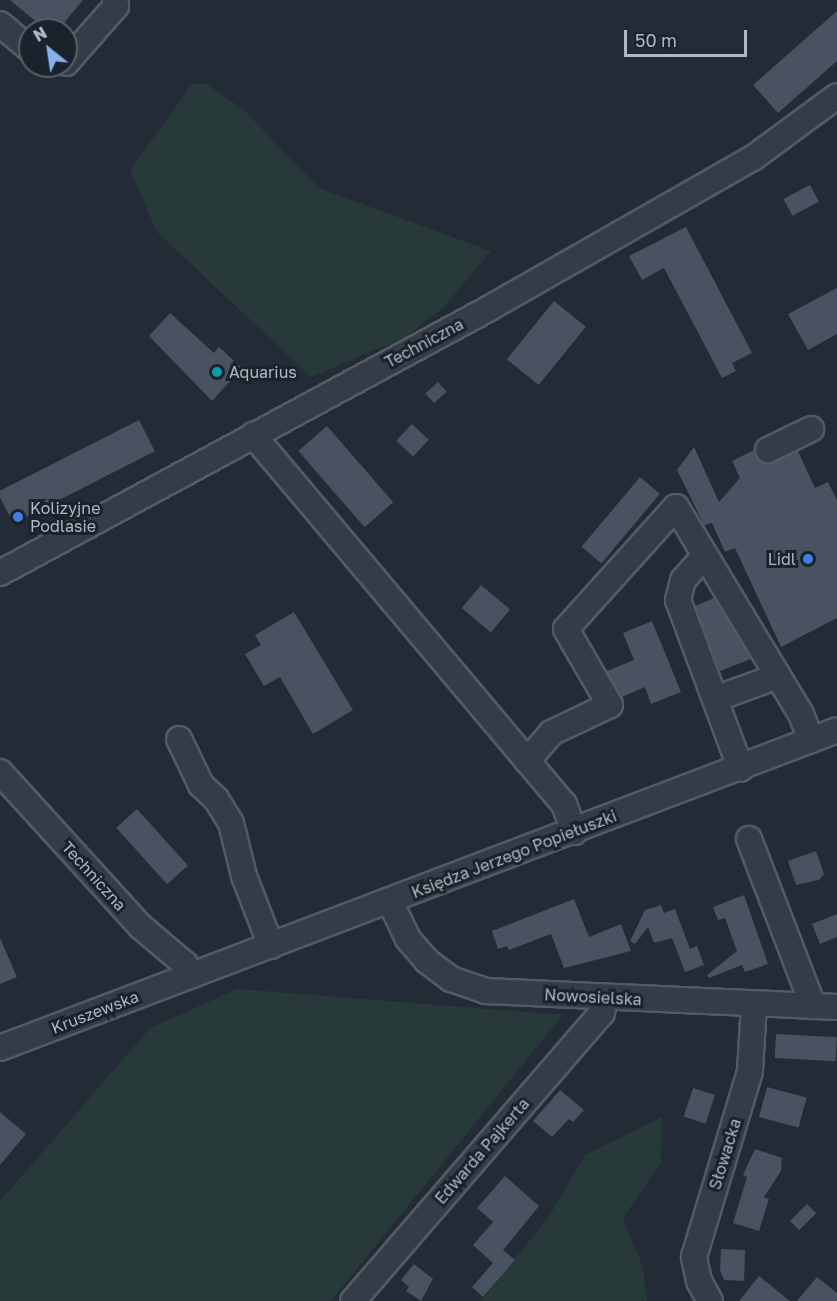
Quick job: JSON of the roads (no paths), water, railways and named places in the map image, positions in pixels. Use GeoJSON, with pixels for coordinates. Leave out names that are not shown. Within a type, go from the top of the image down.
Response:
{"type":"FeatureCollection","features":[{"type":"Feature","properties":{"kind":"street"},"geometry":{"type":"LineString","coordinates":[[78,49],[116,6],[115,0]]}},
{"type":"Feature","properties":{"kind":"street"},"geometry":{"type":"LineString","coordinates":[[0,24],[18,39]]}},
{"type":"Feature","properties":{"kind":"street","name":"Techniczna"},"geometry":{"type":"LineString","coordinates":[[0,573],[488,309],[753,158],[837,96]]}},
{"type":"Feature","properties":{"kind":"street"},"geometry":{"type":"LineString","coordinates":[[768,450],[811,429]]}},
{"type":"Feature","properties":{"kind":"street"},"geometry":{"type":"LineString","coordinates":[[253,435],[564,804],[574,832]]}},
{"type":"Feature","properties":{"kind":"street"},"geometry":{"type":"LineString","coordinates":[[527,761],[551,733],[610,705],[566,629],[676,507],[801,714],[811,740]]}},
{"type":"Feature","properties":{"kind":"street"},"geometry":{"type":"LineString","coordinates":[[705,555],[683,580],[678,600],[741,768]]}},
{"type":"Feature","properties":{"kind":"street"},"geometry":{"type":"LineString","coordinates":[[715,699],[778,676]]}},
{"type":"Feature","properties":{"kind":"street","name":"Księdza Jerzego Popiełuszki"},"geometry":{"type":"LineString","coordinates":[[190,976],[390,902],[837,730]]}},
{"type":"Feature","properties":{"kind":"street"},"geometry":{"type":"LineString","coordinates":[[179,739],[201,785],[231,823],[244,876],[271,946]]}},
{"type":"Feature","properties":{"kind":"street","name":"Techniczna"},"geometry":{"type":"LineString","coordinates":[[0,772],[140,926],[185,964],[190,976]]}},
{"type":"Feature","properties":{"kind":"street"},"geometry":{"type":"LineString","coordinates":[[749,839],[813,1006]]}},
{"type":"Feature","properties":{"kind":"street","name":"Nowosielska"},"geometry":{"type":"LineString","coordinates":[[390,902],[415,949],[440,972],[463,984],[500,993],[837,1007]]}},
{"type":"Feature","properties":{"kind":"street","name":"Kruszewska"},"geometry":{"type":"LineString","coordinates":[[0,1048],[190,976]]}},
{"type":"Feature","properties":{"kind":"street","name":"Edwarda Pajkerta"},"geometry":{"type":"LineString","coordinates":[[353,1301],[602,1013],[605,998]]}},
{"type":"Feature","properties":{"kind":"street","name":"Słowacka"},"geometry":{"type":"LineString","coordinates":[[710,1301],[699,1281],[694,1257],[750,1071],[754,1004]]}},
{"type":"Feature","properties":{"kind":"place","name":"Aquarius"},"geometry":{"type":"Point","coordinates":[217,372]}},
{"type":"Feature","properties":{"kind":"place","name":"Kolizyjne Podlasie"},"geometry":{"type":"Point","coordinates":[18,517]}},
{"type":"Feature","properties":{"kind":"place","name":"Lidl"},"geometry":{"type":"Point","coordinates":[808,559]}}]}
